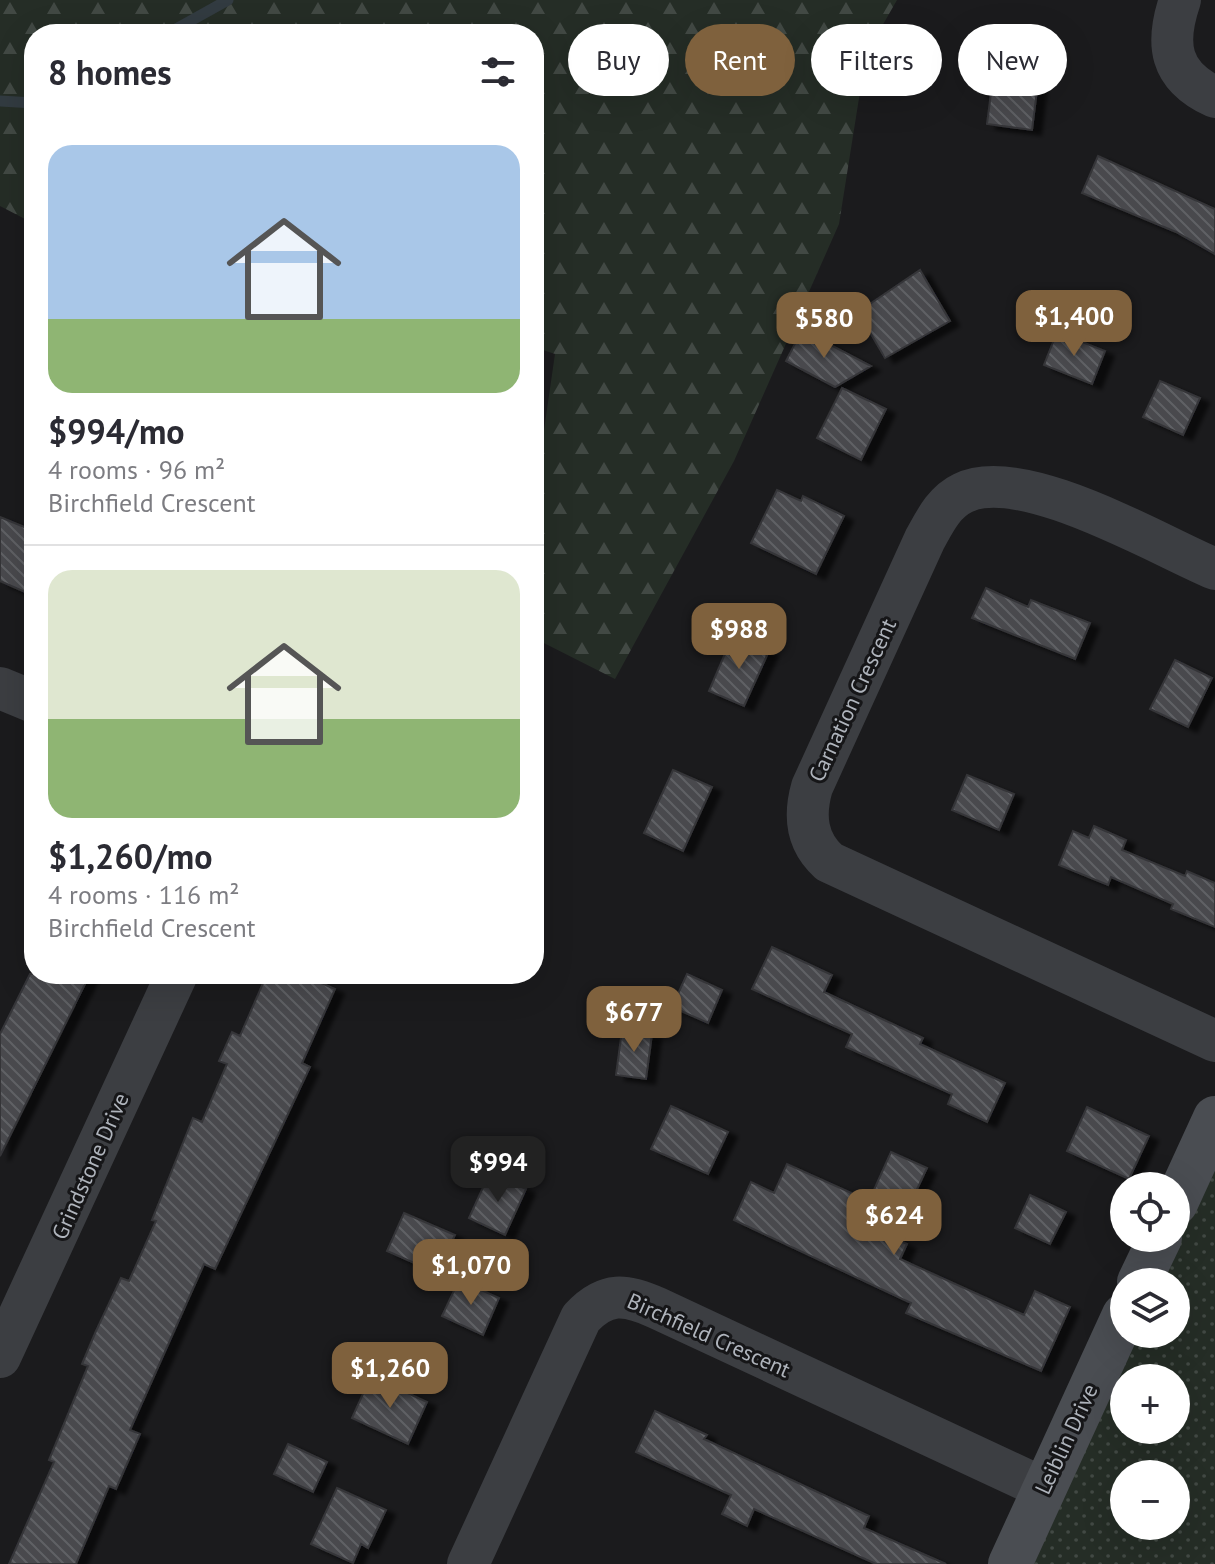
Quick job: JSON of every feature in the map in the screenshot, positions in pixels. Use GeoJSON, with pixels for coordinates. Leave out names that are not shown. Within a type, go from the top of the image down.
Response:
{"type":"FeatureCollection","features":[{"type":"Feature","properties":{"kind":"street"},"geometry":{"type":"LineString","coordinates":[[1180,0],[1170,29],[1177,63],[1191,82],[1215,97]]}},
{"type":"Feature","properties":{"kind":"street","name":"Carnation Crescent"},"geometry":{"type":"LineString","coordinates":[[1215,569],[1112,522],[1016,487],[985,486],[957,496],[940,513],[925,539],[812,787],[806,807],[812,840],[829,862],[1215,1041]]}},
{"type":"Feature","properties":{"kind":"street"},"geometry":{"type":"LineString","coordinates":[[0,688],[24,698]]}},
{"type":"Feature","properties":{"kind":"street","name":"Grindstone Drive"},"geometry":{"type":"LineString","coordinates":[[0,1357],[172,984]]}},
{"type":"Feature","properties":{"kind":"street"},"geometry":{"type":"LineString","coordinates":[[1190,1172],[1215,1118]]}},
{"type":"Feature","properties":{"kind":"street","name":"Birchfield Crescent"},"geometry":{"type":"LineString","coordinates":[[468,1564],[581,1318],[597,1303],[617,1296],[630,1296],[657,1308],[1043,1488]]}},
{"type":"Feature","properties":{"kind":"street","name":"Leiblin Drive"},"geometry":{"type":"LineString","coordinates":[[1010,1564],[1110,1345]]}},
{"type":"Feature","properties":{"kind":"green space"},"geometry":{"type":"Polygon","coordinates":[[[0,0],[897,0],[883,24],[811,24],[811,96],[859,96],[839,224],[734,461],[615,679],[544,643],[544,430],[555,354],[544,350],[544,24],[24,24],[24,218],[0,206],[0,0]]]}},
{"type":"Feature","properties":{"kind":"green space"},"geometry":{"type":"Polygon","coordinates":[[[1215,1116],[1215,1564],[1009,1564],[1117,1348],[1190,1348],[1190,1268],[1145,1268],[1153,1252],[1190,1252],[1189,1172],[1215,1116]]]}},
{"type":"Feature","properties":{"kind":"building"},"geometry":{"type":"Polygon","coordinates":[[[991,96],[1036,96],[1032,130],[987,124],[991,96]]]}},
{"type":"Feature","properties":{"kind":"building"},"geometry":{"type":"Polygon","coordinates":[[[1098,156],[1215,209],[1215,254],[1176,232],[1082,193],[1098,156]]]}},
{"type":"Feature","properties":{"kind":"building"},"geometry":{"type":"Polygon","coordinates":[[[920,270],[950,321],[885,358],[858,312],[920,270]]]}},
{"type":"Feature","properties":{"kind":"building"},"geometry":{"type":"Polygon","coordinates":[[[802,330],[871,366],[835,387],[786,361],[802,330]]]}},
{"type":"Feature","properties":{"kind":"building"},"geometry":{"type":"Polygon","coordinates":[[[1057,332],[1105,351],[1092,384],[1044,365],[1057,332]]]}},
{"type":"Feature","properties":{"kind":"building"},"geometry":{"type":"Polygon","coordinates":[[[1160,381],[1200,398],[1183,435],[1143,417],[1160,381]]]}},
{"type":"Feature","properties":{"kind":"building"},"geometry":{"type":"Polygon","coordinates":[[[842,388],[886,409],[861,460],[817,438],[842,388]]]}},
{"type":"Feature","properties":{"kind":"building"},"geometry":{"type":"Polygon","coordinates":[[[777,490],[801,501],[803,496],[844,516],[816,574],[751,543],[777,490]]]}},
{"type":"Feature","properties":{"kind":"building"},"geometry":{"type":"Polygon","coordinates":[[[0,517],[24,527],[24,592],[0,581],[0,517]]]}},
{"type":"Feature","properties":{"kind":"building"},"geometry":{"type":"Polygon","coordinates":[[[986,588],[1028,607],[1031,600],[1090,623],[1075,659],[972,618],[986,588]]]}},
{"type":"Feature","properties":{"kind":"building"},"geometry":{"type":"Polygon","coordinates":[[[733,635],[769,651],[744,706],[709,691],[733,635]]]}},
{"type":"Feature","properties":{"kind":"building"},"geometry":{"type":"Polygon","coordinates":[[[1175,660],[1212,678],[1188,727],[1150,709],[1175,660]]]}},
{"type":"Feature","properties":{"kind":"building"},"geometry":{"type":"Polygon","coordinates":[[[673,770],[712,787],[683,851],[644,833],[673,770]]]}},
{"type":"Feature","properties":{"kind":"building"},"geometry":{"type":"Polygon","coordinates":[[[967,775],[1014,794],[999,830],[952,810],[967,775]]]}},
{"type":"Feature","properties":{"kind":"building"},"geometry":{"type":"Polygon","coordinates":[[[1094,826],[1126,840],[1122,850],[1185,876],[1187,871],[1215,883],[1215,927],[1171,909],[1173,904],[1111,877],[1108,885],[1059,865],[1073,831],[1089,838],[1094,826]]]}},
{"type":"Feature","properties":{"kind":"building"},"geometry":{"type":"Polygon","coordinates":[[[772,947],[832,975],[824,992],[923,1038],[920,1044],[1005,1083],[987,1122],[948,1104],[952,1094],[846,1047],[852,1034],[752,989],[772,947]]]}},
{"type":"Feature","properties":{"kind":"building"},"geometry":{"type":"Polygon","coordinates":[[[687,974],[722,990],[708,1023],[672,1007],[687,974]]]}},
{"type":"Feature","properties":{"kind":"building"},"geometry":{"type":"Polygon","coordinates":[[[25,984],[85,984],[0,1156],[0,1034],[25,984]]]}},
{"type":"Feature","properties":{"kind":"building"},"geometry":{"type":"Polygon","coordinates":[[[263,984],[324,984],[335,989],[302,1063],[310,1067],[215,1269],[204,1264],[130,1430],[140,1434],[116,1489],[109,1486],[76,1564],[9,1564],[54,1462],[49,1460],[88,1366],[82,1364],[96,1331],[121,1278],[129,1281],[156,1221],[152,1220],[193,1118],[202,1122],[227,1064],[219,1061],[232,1032],[240,1036],[263,984]]]}},
{"type":"Feature","properties":{"kind":"building"},"geometry":{"type":"Polygon","coordinates":[[[622,1030],[652,1034],[646,1079],[616,1075],[622,1030]]]}},
{"type":"Feature","properties":{"kind":"building"},"geometry":{"type":"Polygon","coordinates":[[[671,1106],[728,1132],[708,1174],[651,1149],[671,1106]]]}},
{"type":"Feature","properties":{"kind":"building"},"geometry":{"type":"Polygon","coordinates":[[[1087,1107],[1149,1136],[1132,1172],[1114,1172],[1067,1151],[1087,1107]]]}},
{"type":"Feature","properties":{"kind":"building"},"geometry":{"type":"Polygon","coordinates":[[[891,1152],[927,1168],[894,1238],[907,1244],[900,1259],[1024,1315],[1035,1291],[1070,1307],[1041,1371],[906,1313],[911,1303],[734,1220],[751,1182],[774,1193],[787,1164],[869,1201],[891,1152]]]}},
{"type":"Feature","properties":{"kind":"building"},"geometry":{"type":"Polygon","coordinates":[[[490,1172],[526,1189],[505,1235],[469,1218],[490,1172]]]}},
{"type":"Feature","properties":{"kind":"building"},"geometry":{"type":"Polygon","coordinates":[[[1030,1195],[1066,1212],[1050,1244],[1015,1228],[1030,1195]]]}},
{"type":"Feature","properties":{"kind":"building"},"geometry":{"type":"Polygon","coordinates":[[[404,1213],[455,1235],[437,1273],[387,1251],[404,1213]]]}},
{"type":"Feature","properties":{"kind":"building"},"geometry":{"type":"Polygon","coordinates":[[[459,1280],[499,1298],[483,1335],[442,1316],[459,1280]]]}},
{"type":"Feature","properties":{"kind":"building"},"geometry":{"type":"Polygon","coordinates":[[[371,1376],[427,1402],[408,1444],[352,1418],[371,1376]]]}},
{"type":"Feature","properties":{"kind":"building"},"geometry":{"type":"Polygon","coordinates":[[[655,1411],[707,1435],[704,1439],[869,1516],[864,1528],[946,1564],[876,1564],[754,1509],[747,1526],[722,1514],[731,1495],[636,1452],[655,1411]]]}},
{"type":"Feature","properties":{"kind":"building"},"geometry":{"type":"Polygon","coordinates":[[[288,1444],[327,1462],[313,1492],[274,1474],[288,1444]]]}},
{"type":"Feature","properties":{"kind":"building"},"geometry":{"type":"Polygon","coordinates":[[[337,1488],[386,1510],[368,1548],[361,1544],[353,1563],[311,1544],[337,1488]]]}},
{"type":"Feature","properties":{"kind":"waterway"},"geometry":{"type":"LineString","coordinates":[[185,24],[228,0]]}},
{"type":"Feature","properties":{"kind":"waterway"},"geometry":{"type":"LineString","coordinates":[[0,101],[24,102]]}}]}
